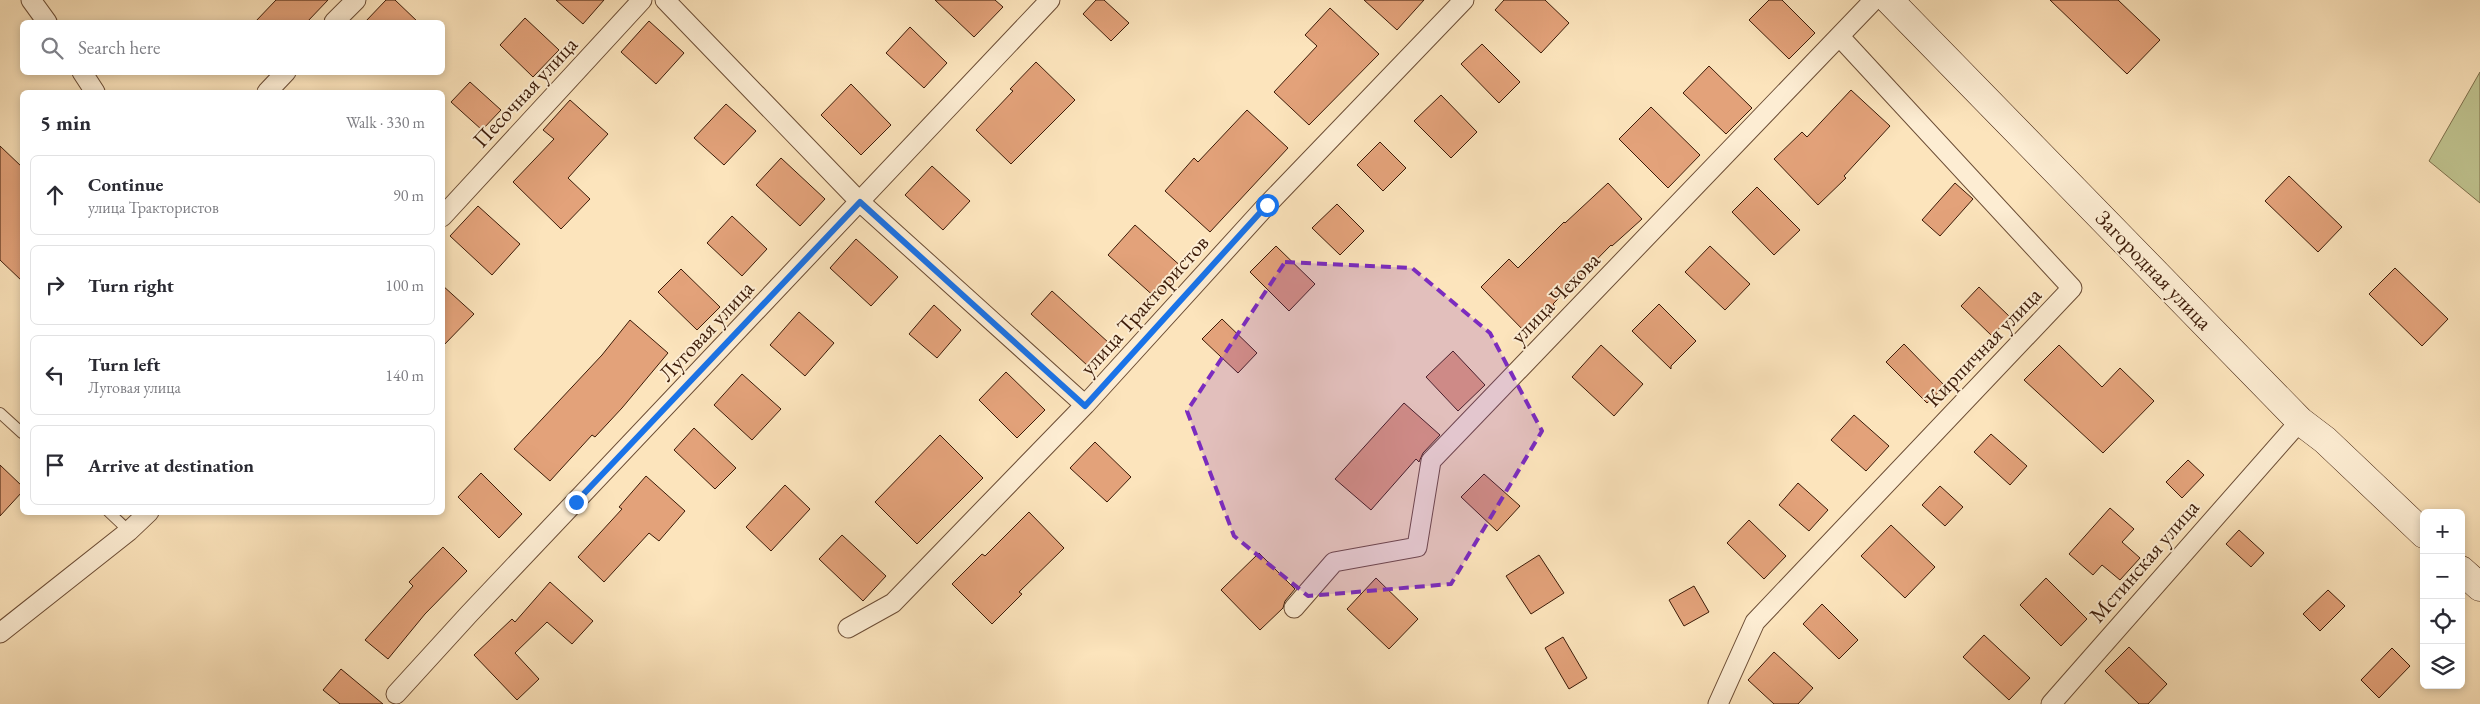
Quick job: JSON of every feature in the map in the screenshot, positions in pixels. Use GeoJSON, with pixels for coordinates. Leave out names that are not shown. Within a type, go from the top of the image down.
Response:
{"type":"FeatureCollection","features":[{"type":"Feature","properties":{"kind":"main road","name":"Загородная улица"},"geometry":{"type":"LineString","coordinates":[[1889,0],[2300,421],[2325,440],[2420,530]]}},
{"type":"Feature","properties":{"kind":"main road"},"geometry":{"type":"LineString","coordinates":[[2465,574],[2480,587]]}},
{"type":"Feature","properties":{"kind":"street"},"geometry":{"type":"LineString","coordinates":[[32,0],[46,20]]}},
{"type":"Feature","properties":{"kind":"street"},"geometry":{"type":"LineString","coordinates":[[336,20],[356,0]]}},
{"type":"Feature","properties":{"kind":"street","name":"Песочная улица"},"geometry":{"type":"LineString","coordinates":[[445,214],[642,0]]}},
{"type":"Feature","properties":{"kind":"street"},"geometry":{"type":"LineString","coordinates":[[665,0],[860,202],[1085,406]]}},
{"type":"Feature","properties":{"kind":"street","name":"Луговая улица"},"geometry":{"type":"LineString","coordinates":[[396,694],[469,614],[1050,0]]}},
{"type":"Feature","properties":{"kind":"street","name":"улица Трактористов"},"geometry":{"type":"LineString","coordinates":[[848,628],[894,603],[1085,406],[1267,205],[1464,0]]}},
{"type":"Feature","properties":{"kind":"street","name":"улица Чехова"},"geometry":{"type":"LineString","coordinates":[[1294,608],[1334,562],[1417,546],[1431,461],[1874,0]]}},
{"type":"Feature","properties":{"kind":"street","name":"Кирпичная улица"},"geometry":{"type":"LineString","coordinates":[[1718,704],[1755,622],[2072,288],[1840,36]]}},
{"type":"Feature","properties":{"kind":"street"},"geometry":{"type":"LineString","coordinates":[[84,75],[94,90]]}},
{"type":"Feature","properties":{"kind":"street"},"geometry":{"type":"LineString","coordinates":[[269,90],[283,75]]}},
{"type":"Feature","properties":{"kind":"street","name":"Мстинская улица"},"geometry":{"type":"LineString","coordinates":[[2051,704],[2273,449],[2300,421]]}},
{"type":"Feature","properties":{"kind":"street"},"geometry":{"type":"LineString","coordinates":[[0,633],[129,531],[146,515]]}},
{"type":"Feature","properties":{"kind":"lane"},"geometry":{"type":"LineString","coordinates":[[0,413],[20,431]]}},
{"type":"Feature","properties":{"kind":"lane"},"geometry":{"type":"LineString","coordinates":[[112,515],[129,531]]}},
{"type":"Feature","properties":{"kind":"highlighted area"},"geometry":{"type":"Polygon","coordinates":[[[1285,262],[1412,268],[1490,333],[1542,431],[1451,584],[1308,596],[1234,536],[1187,411],[1285,262]]]}},
{"type":"Feature","properties":{"kind":"green space"},"geometry":{"type":"Polygon","coordinates":[[[2480,72],[2480,203],[2429,161],[2480,72]]]}},
{"type":"Feature","properties":{"kind":"building"},"geometry":{"type":"Polygon","coordinates":[[[276,0],[328,0],[309,20],[257,20],[276,0]]]}},
{"type":"Feature","properties":{"kind":"building"},"geometry":{"type":"Polygon","coordinates":[[[386,0],[395,0],[416,20],[367,20],[386,0]]]}},
{"type":"Feature","properties":{"kind":"building"},"geometry":{"type":"Polygon","coordinates":[[[556,0],[604,0],[583,24],[556,0]]]}},
{"type":"Feature","properties":{"kind":"building"},"geometry":{"type":"Polygon","coordinates":[[[935,0],[995,0],[1003,7],[974,37],[935,0]]]}},
{"type":"Feature","properties":{"kind":"building"},"geometry":{"type":"Polygon","coordinates":[[[1096,0],[1104,0],[1129,23],[1111,41],[1083,14],[1096,0]]]}},
{"type":"Feature","properties":{"kind":"building"},"geometry":{"type":"Polygon","coordinates":[[[1364,0],[1424,0],[1397,30],[1364,0]]]}},
{"type":"Feature","properties":{"kind":"building"},"geometry":{"type":"Polygon","coordinates":[[[1504,0],[1545,0],[1569,23],[1541,53],[1495,10],[1504,0]]]}},
{"type":"Feature","properties":{"kind":"building"},"geometry":{"type":"Polygon","coordinates":[[[1769,0],[1782,0],[1815,33],[1789,59],[1749,20],[1769,0]]]}},
{"type":"Feature","properties":{"kind":"building"},"geometry":{"type":"Polygon","coordinates":[[[2050,0],[2118,0],[2160,40],[2127,74],[2050,0]]]}},
{"type":"Feature","properties":{"kind":"building"},"geometry":{"type":"Polygon","coordinates":[[[1330,8],[1379,54],[1309,125],[1274,92],[1317,46],[1305,35],[1330,8]]]}},
{"type":"Feature","properties":{"kind":"building"},"geometry":{"type":"Polygon","coordinates":[[[525,18],[559,50],[533,77],[500,45],[525,18]]]}},
{"type":"Feature","properties":{"kind":"building"},"geometry":{"type":"Polygon","coordinates":[[[649,21],[684,53],[656,84],[621,52],[649,21]]]}},
{"type":"Feature","properties":{"kind":"building"},"geometry":{"type":"Polygon","coordinates":[[[910,27],[947,63],[924,88],[886,53],[910,27]]]}},
{"type":"Feature","properties":{"kind":"building"},"geometry":{"type":"Polygon","coordinates":[[[1482,44],[1520,82],[1499,103],[1461,64],[1482,44]]]}},
{"type":"Feature","properties":{"kind":"building"},"geometry":{"type":"Polygon","coordinates":[[[1036,62],[1075,100],[1011,164],[976,130],[1013,91],[1010,89],[1036,62]]]}},
{"type":"Feature","properties":{"kind":"building"},"geometry":{"type":"Polygon","coordinates":[[[1709,66],[1752,108],[1726,134],[1683,93],[1709,66]]]}},
{"type":"Feature","properties":{"kind":"building"},"geometry":{"type":"Polygon","coordinates":[[[470,82],[501,110],[482,130],[451,102],[470,82]]]}},
{"type":"Feature","properties":{"kind":"building"},"geometry":{"type":"Polygon","coordinates":[[[851,84],[891,125],[861,155],[821,115],[851,84]]]}},
{"type":"Feature","properties":{"kind":"building"},"geometry":{"type":"Polygon","coordinates":[[[1851,90],[1890,126],[1844,176],[1846,178],[1818,205],[1774,159],[1802,132],[1807,137],[1851,90]]]}},
{"type":"Feature","properties":{"kind":"building"},"geometry":{"type":"Polygon","coordinates":[[[1441,95],[1477,132],[1451,158],[1414,121],[1441,95]]]}},
{"type":"Feature","properties":{"kind":"building"},"geometry":{"type":"Polygon","coordinates":[[[570,100],[608,134],[568,178],[590,199],[561,229],[513,182],[554,139],[543,130],[570,100]]]}},
{"type":"Feature","properties":{"kind":"building"},"geometry":{"type":"Polygon","coordinates":[[[726,104],[756,131],[724,165],[694,138],[726,104]]]}},
{"type":"Feature","properties":{"kind":"building"},"geometry":{"type":"Polygon","coordinates":[[[1651,107],[1700,155],[1668,188],[1619,139],[1651,107]]]}},
{"type":"Feature","properties":{"kind":"building"},"geometry":{"type":"Polygon","coordinates":[[[1247,110],[1288,148],[1210,232],[1165,191],[1194,158],[1198,162],[1247,110]]]}},
{"type":"Feature","properties":{"kind":"building"},"geometry":{"type":"Polygon","coordinates":[[[1380,142],[1406,168],[1383,191],[1357,165],[1380,142]]]}},
{"type":"Feature","properties":{"kind":"building"},"geometry":{"type":"Polygon","coordinates":[[[0,146],[20,165],[20,279],[0,260],[0,146]]]}},
{"type":"Feature","properties":{"kind":"building"},"geometry":{"type":"Polygon","coordinates":[[[781,158],[825,199],[800,226],[756,185],[781,158]]]}},
{"type":"Feature","properties":{"kind":"building"},"geometry":{"type":"Polygon","coordinates":[[[932,166],[970,201],[943,230],[905,195],[932,166]]]}},
{"type":"Feature","properties":{"kind":"building"},"geometry":{"type":"Polygon","coordinates":[[[2289,176],[2342,227],[2318,252],[2265,201],[2289,176]]]}},
{"type":"Feature","properties":{"kind":"building"},"geometry":{"type":"Polygon","coordinates":[[[1608,183],[1642,219],[1611,245],[1553,304],[1556,307],[1528,335],[1481,287],[1509,259],[1518,268],[1564,222],[1608,183]]]}},
{"type":"Feature","properties":{"kind":"building"},"geometry":{"type":"Polygon","coordinates":[[[1955,183],[1973,199],[1940,236],[1922,220],[1955,183]]]}},
{"type":"Feature","properties":{"kind":"building"},"geometry":{"type":"Polygon","coordinates":[[[1757,187],[1800,230],[1774,255],[1732,212],[1757,187]]]}},
{"type":"Feature","properties":{"kind":"building"},"geometry":{"type":"Polygon","coordinates":[[[1337,204],[1364,231],[1340,255],[1312,228],[1337,204]]]}},
{"type":"Feature","properties":{"kind":"building"},"geometry":{"type":"Polygon","coordinates":[[[478,206],[520,244],[492,275],[450,236],[478,206]]]}},
{"type":"Feature","properties":{"kind":"building"},"geometry":{"type":"Polygon","coordinates":[[[732,216],[767,249],[742,276],[707,243],[732,216]]]}},
{"type":"Feature","properties":{"kind":"building"},"geometry":{"type":"Polygon","coordinates":[[[1135,225],[1184,269],[1157,299],[1108,255],[1135,225]]]}},
{"type":"Feature","properties":{"kind":"building"},"geometry":{"type":"Polygon","coordinates":[[[856,239],[898,277],[871,306],[830,268],[856,239]]]}},
{"type":"Feature","properties":{"kind":"building"},"geometry":{"type":"Polygon","coordinates":[[[1276,246],[1315,284],[1289,311],[1250,272],[1276,246]]]}},
{"type":"Feature","properties":{"kind":"building"},"geometry":{"type":"Polygon","coordinates":[[[1710,246],[1750,284],[1725,310],[1685,272],[1710,246]]]}},
{"type":"Feature","properties":{"kind":"building"},"geometry":{"type":"Polygon","coordinates":[[[2395,268],[2448,319],[2422,346],[2369,294],[2395,268]]]}},
{"type":"Feature","properties":{"kind":"building"},"geometry":{"type":"Polygon","coordinates":[[[681,269],[720,307],[697,330],[658,292],[681,269]]]}},
{"type":"Feature","properties":{"kind":"building"},"geometry":{"type":"Polygon","coordinates":[[[1979,287],[2010,317],[1992,336],[1961,306],[1979,287]]]}},
{"type":"Feature","properties":{"kind":"building"},"geometry":{"type":"Polygon","coordinates":[[[445,288],[474,314],[445,344],[445,288]]]}},
{"type":"Feature","properties":{"kind":"building"},"geometry":{"type":"Polygon","coordinates":[[[1052,291],[1109,343],[1088,366],[1031,314],[1052,291]]]}},
{"type":"Feature","properties":{"kind":"building"},"geometry":{"type":"Polygon","coordinates":[[[1659,304],[1696,341],[1671,366],[1671,369],[1632,331],[1659,304]]]}},
{"type":"Feature","properties":{"kind":"building"},"geometry":{"type":"Polygon","coordinates":[[[934,305],[961,330],[937,358],[909,334],[934,305]]]}},
{"type":"Feature","properties":{"kind":"building"},"geometry":{"type":"Polygon","coordinates":[[[799,312],[834,343],[805,376],[770,345],[799,312]]]}},
{"type":"Feature","properties":{"kind":"building"},"geometry":{"type":"Polygon","coordinates":[[[1222,319],[1257,353],[1238,373],[1202,339],[1222,319]]]}},
{"type":"Feature","properties":{"kind":"building"},"geometry":{"type":"Polygon","coordinates":[[[630,320],[668,353],[622,408],[595,437],[592,435],[550,481],[514,449],[602,355],[630,320]]]}},
{"type":"Feature","properties":{"kind":"building"},"geometry":{"type":"Polygon","coordinates":[[[1904,344],[1945,386],[1927,403],[1886,362],[1904,344]]]}},
{"type":"Feature","properties":{"kind":"building"},"geometry":{"type":"Polygon","coordinates":[[[1601,345],[1643,384],[1614,416],[1572,377],[1601,345]]]}},
{"type":"Feature","properties":{"kind":"building"},"geometry":{"type":"Polygon","coordinates":[[[2059,345],[2102,387],[2120,368],[2154,401],[2103,453],[2024,380],[2059,345]]]}},
{"type":"Feature","properties":{"kind":"building"},"geometry":{"type":"Polygon","coordinates":[[[1453,351],[1485,385],[1458,411],[1426,377],[1453,351]]]}},
{"type":"Feature","properties":{"kind":"building"},"geometry":{"type":"Polygon","coordinates":[[[1006,372],[1045,410],[1017,438],[979,400],[1006,372]]]}},
{"type":"Feature","properties":{"kind":"building"},"geometry":{"type":"Polygon","coordinates":[[[742,374],[781,409],[752,440],[714,405],[742,374]]]}},
{"type":"Feature","properties":{"kind":"building"},"geometry":{"type":"Polygon","coordinates":[[[1404,403],[1440,435],[1423,453],[1419,462],[1416,459],[1371,510],[1335,479],[1404,403]]]}},
{"type":"Feature","properties":{"kind":"building"},"geometry":{"type":"Polygon","coordinates":[[[1854,415],[1889,446],[1866,471],[1831,440],[1854,415]]]}},
{"type":"Feature","properties":{"kind":"building"},"geometry":{"type":"Polygon","coordinates":[[[694,428],[736,468],[715,489],[674,450],[694,428]]]}},
{"type":"Feature","properties":{"kind":"building"},"geometry":{"type":"Polygon","coordinates":[[[1991,434],[2027,466],[2010,485],[1974,452],[1991,434]]]}},
{"type":"Feature","properties":{"kind":"building"},"geometry":{"type":"Polygon","coordinates":[[[940,435],[983,478],[917,544],[875,502],[940,435]]]}},
{"type":"Feature","properties":{"kind":"building"},"geometry":{"type":"Polygon","coordinates":[[[1095,442],[1131,477],[1107,502],[1070,468],[1095,442]]]}},
{"type":"Feature","properties":{"kind":"building"},"geometry":{"type":"Polygon","coordinates":[[[2188,460],[2204,475],[2182,498],[2166,482],[2188,460]]]}},
{"type":"Feature","properties":{"kind":"building"},"geometry":{"type":"Polygon","coordinates":[[[0,465],[20,484],[20,494],[0,516],[0,465]]]}},
{"type":"Feature","properties":{"kind":"building"},"geometry":{"type":"Polygon","coordinates":[[[481,473],[522,514],[499,538],[458,497],[481,473]]]}},
{"type":"Feature","properties":{"kind":"building"},"geometry":{"type":"Polygon","coordinates":[[[1484,474],[1520,506],[1497,531],[1461,497],[1484,474]]]}},
{"type":"Feature","properties":{"kind":"building"},"geometry":{"type":"Polygon","coordinates":[[[646,476],[685,511],[659,541],[649,533],[604,582],[578,557],[622,509],[619,507],[646,476]]]}},
{"type":"Feature","properties":{"kind":"building"},"geometry":{"type":"Polygon","coordinates":[[[1798,483],[1828,510],[1809,531],[1779,505],[1798,483]]]}},
{"type":"Feature","properties":{"kind":"building"},"geometry":{"type":"Polygon","coordinates":[[[785,485],[810,509],[771,551],[746,527],[785,485]]]}},
{"type":"Feature","properties":{"kind":"building"},"geometry":{"type":"Polygon","coordinates":[[[1940,486],[1963,507],[1945,526],[1922,505],[1940,486]]]}},
{"type":"Feature","properties":{"kind":"building"},"geometry":{"type":"Polygon","coordinates":[[[2110,508],[2134,529],[2122,542],[2140,558],[2120,580],[2102,565],[2093,575],[2069,554],[2110,508]]]}},
{"type":"Feature","properties":{"kind":"building"},"geometry":{"type":"Polygon","coordinates":[[[1029,512],[1064,548],[1019,592],[1022,594],[992,624],[952,584],[982,554],[985,556],[1029,512]]]}},
{"type":"Feature","properties":{"kind":"building"},"geometry":{"type":"Polygon","coordinates":[[[1749,520],[1786,556],[1764,579],[1727,543],[1749,520]]]}},
{"type":"Feature","properties":{"kind":"building"},"geometry":{"type":"Polygon","coordinates":[[[1891,525],[1935,567],[1905,598],[1861,556],[1891,525]]]}},
{"type":"Feature","properties":{"kind":"building"},"geometry":{"type":"Polygon","coordinates":[[[2239,530],[2264,553],[2251,567],[2226,544],[2239,530]]]}},
{"type":"Feature","properties":{"kind":"building"},"geometry":{"type":"Polygon","coordinates":[[[842,535],[886,576],[863,601],[819,559],[842,535]]]}},
{"type":"Feature","properties":{"kind":"building"},"geometry":{"type":"Polygon","coordinates":[[[443,547],[467,571],[425,614],[388,659],[365,640],[413,586],[409,582],[443,547]]]}},
{"type":"Feature","properties":{"kind":"building"},"geometry":{"type":"Polygon","coordinates":[[[1259,553],[1295,589],[1285,601],[1283,608],[1260,630],[1221,590],[1259,553]]]}},
{"type":"Feature","properties":{"kind":"building"},"geometry":{"type":"Polygon","coordinates":[[[1539,555],[1564,593],[1531,614],[1506,576],[1539,555]]]}},
{"type":"Feature","properties":{"kind":"building"},"geometry":{"type":"Polygon","coordinates":[[[1376,578],[1418,619],[1389,649],[1347,609],[1376,578]]]}},
{"type":"Feature","properties":{"kind":"building"},"geometry":{"type":"Polygon","coordinates":[[[2046,578],[2087,619],[2061,646],[2020,605],[2046,578]]]}},
{"type":"Feature","properties":{"kind":"building"},"geometry":{"type":"Polygon","coordinates":[[[550,582],[593,621],[572,644],[547,622],[515,653],[539,679],[517,700],[474,655],[512,619],[515,622],[550,582]]]}},
{"type":"Feature","properties":{"kind":"building"},"geometry":{"type":"Polygon","coordinates":[[[1694,586],[1709,612],[1684,626],[1669,600],[1694,586]]]}},
{"type":"Feature","properties":{"kind":"building"},"geometry":{"type":"Polygon","coordinates":[[[2328,590],[2345,606],[2320,631],[2303,614],[2328,590]]]}},
{"type":"Feature","properties":{"kind":"building"},"geometry":{"type":"Polygon","coordinates":[[[1822,604],[1858,640],[1839,659],[1803,624],[1822,604]]]}},
{"type":"Feature","properties":{"kind":"building"},"geometry":{"type":"Polygon","coordinates":[[[1984,635],[2030,678],[2009,700],[1963,657],[1984,635]]]}},
{"type":"Feature","properties":{"kind":"building"},"geometry":{"type":"Polygon","coordinates":[[[1563,637],[1587,678],[1569,689],[1545,648],[1563,637]]]}},
{"type":"Feature","properties":{"kind":"building"},"geometry":{"type":"Polygon","coordinates":[[[2129,647],[2167,684],[2148,704],[2139,704],[2105,671],[2129,647]]]}},
{"type":"Feature","properties":{"kind":"building"},"geometry":{"type":"Polygon","coordinates":[[[2392,648],[2410,666],[2379,698],[2361,680],[2392,648]]]}},
{"type":"Feature","properties":{"kind":"building"},"geometry":{"type":"Polygon","coordinates":[[[1774,652],[1813,688],[1798,704],[1774,704],[1748,680],[1774,652]]]}},
{"type":"Feature","properties":{"kind":"building"},"geometry":{"type":"Polygon","coordinates":[[[341,669],[383,704],[340,704],[323,690],[341,669]]]}},
{"type":"Feature","properties":{"kind":"route"},"geometry":{"type":"LineString","coordinates":[[576,502],[860,202],[1085,406],[1267,205]]}}]}
